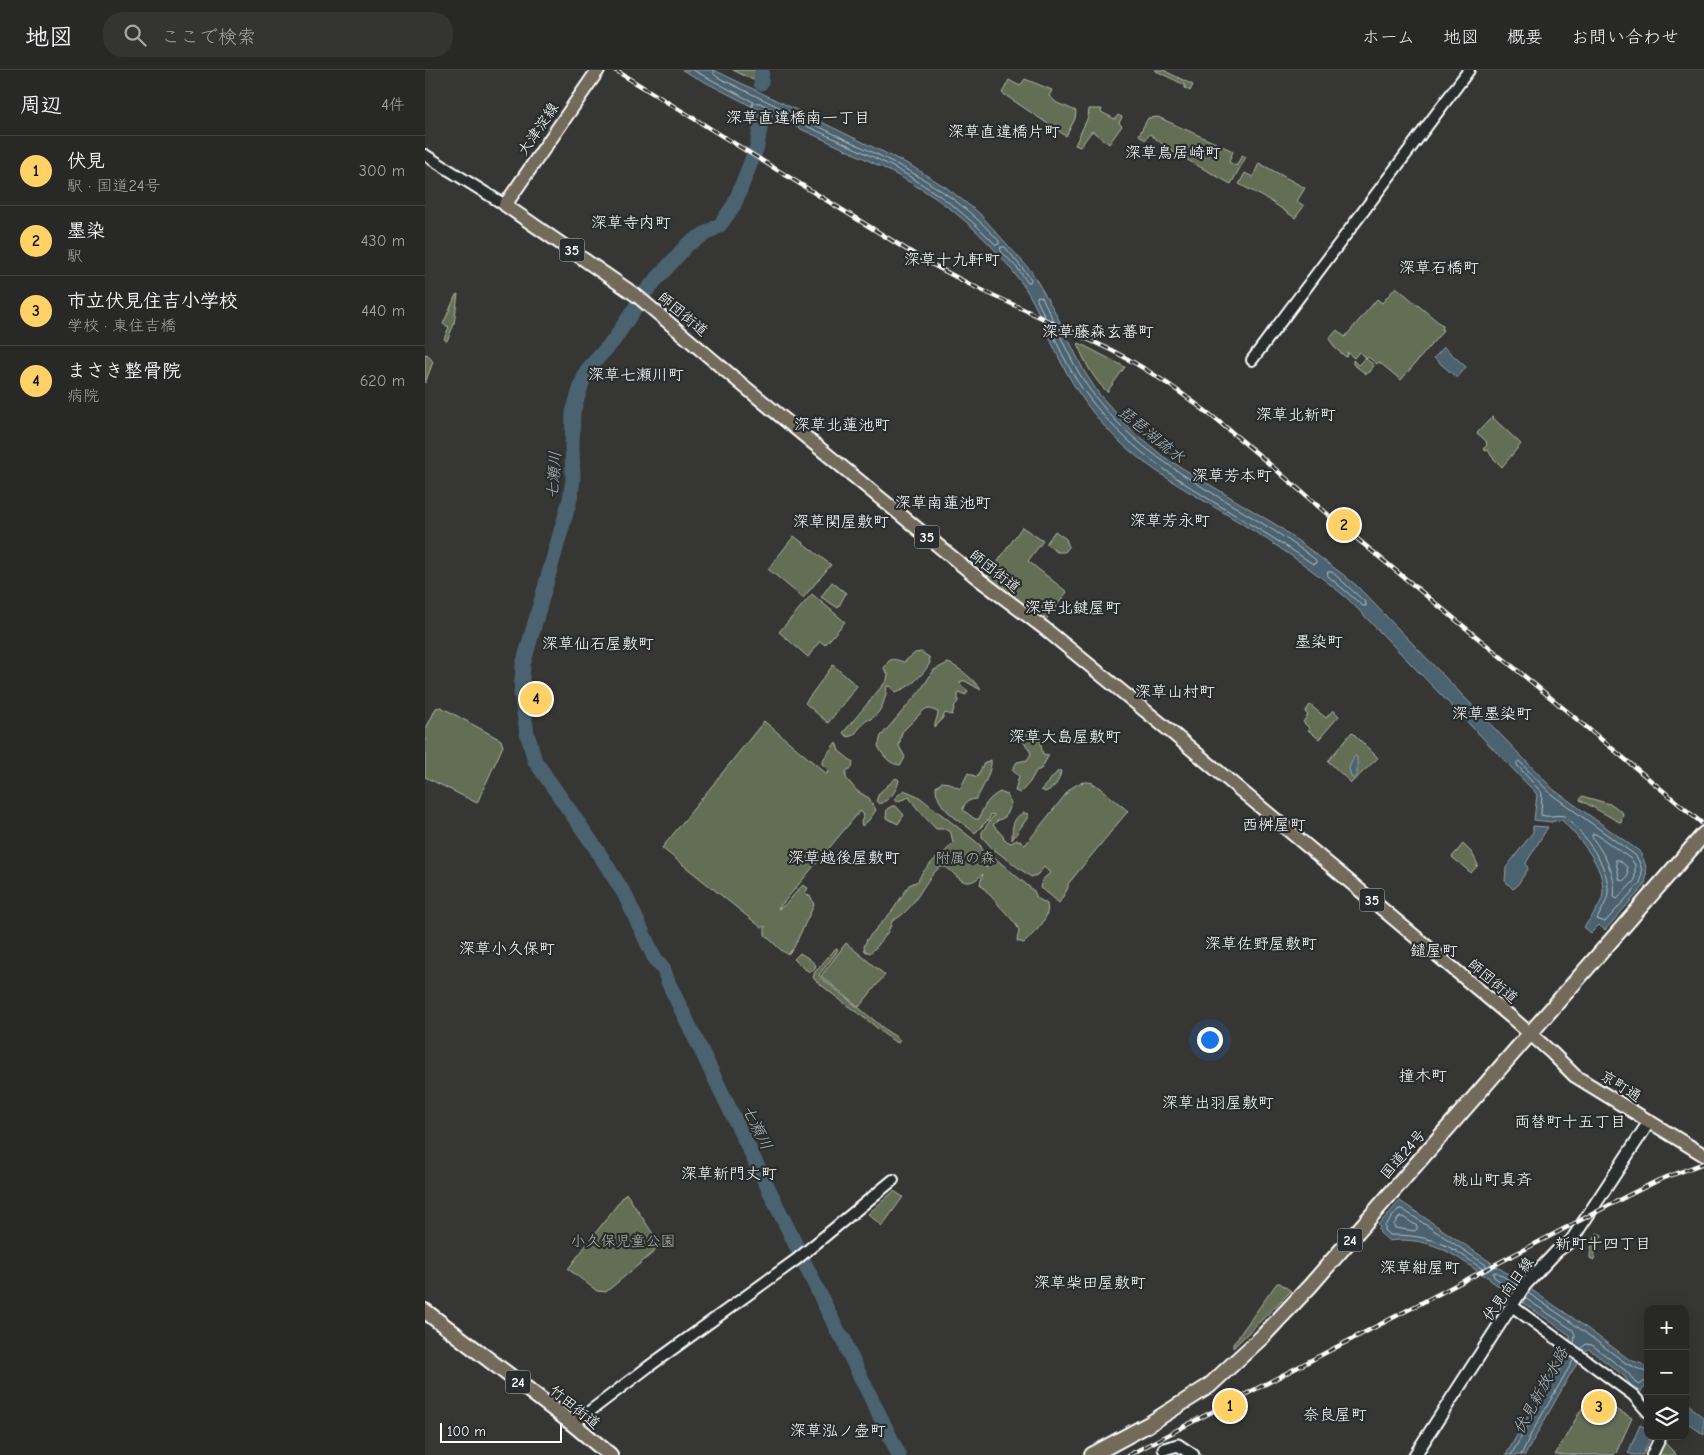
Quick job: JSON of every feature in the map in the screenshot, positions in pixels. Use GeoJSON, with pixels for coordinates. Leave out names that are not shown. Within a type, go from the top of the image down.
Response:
{"type":"FeatureCollection","features":[{"type":"Feature","properties":{"kind":"highway","name":"国道24号"},"geometry":{"type":"LineString","coordinates":[[1092,1455],[1156,1419],[1209,1386],[1225,1373],[1297,1300],[1704,834]]}},
{"type":"Feature","properties":{"kind":"highway","name":"竹田街道"},"geometry":{"type":"LineString","coordinates":[[425,1311],[573,1424],[610,1455]]}},
{"type":"Feature","properties":{"kind":"main road","name":"大津淀線"},"geometry":{"type":"LineString","coordinates":[[505,205],[598,70]]}},
{"type":"Feature","properties":{"kind":"main road","name":"師団街道"},"geometry":{"type":"LineString","coordinates":[[505,205],[640,299],[980,580],[1043,628],[1170,731],[1529,1033]]}},
{"type":"Feature","properties":{"kind":"main road","name":"京町通"},"geometry":{"type":"LineString","coordinates":[[1529,1033],[1575,1076],[1704,1155]]}},
{"type":"Feature","properties":{"kind":"main road","name":"伏見向日線"},"geometry":{"type":"LineString","coordinates":[[1415,1455],[1525,1285],[1557,1251],[1571,1241],[1649,1122]]}},
{"type":"Feature","properties":{"kind":"main road"},"geometry":{"type":"LineString","coordinates":[[1164,1449],[1178,1445],[1193,1455]]}},
{"type":"Feature","properties":{"kind":"street"},"geometry":{"type":"LineString","coordinates":[[1252,360],[1469,70]]}},
{"type":"Feature","properties":{"kind":"street","name":"師団街道"},"geometry":{"type":"LineString","coordinates":[[425,155],[505,205]]}},
{"type":"Feature","properties":{"kind":"street"},"geometry":{"type":"LineString","coordinates":[[573,1424],[801,1255],[893,1180]]}},
{"type":"Feature","properties":{"kind":"street"},"geometry":{"type":"LineString","coordinates":[[1514,1303],[1565,1345],[1633,1395],[1644,1407]]}},
{"type":"Feature","properties":{"kind":"street"},"geometry":{"type":"LineString","coordinates":[[1652,1455],[1659,1440]]}},
{"type":"Feature","properties":{"kind":"green space"},"geometry":{"type":"Polygon","coordinates":[[[733,70],[758,70],[753,80],[733,70]]]}},
{"type":"Feature","properties":{"kind":"green space"},"geometry":{"type":"Polygon","coordinates":[[[1154,70],[1165,70],[1193,85],[1190,91],[1185,88],[1185,85],[1154,70]]]}},
{"type":"Feature","properties":{"kind":"green space"},"geometry":{"type":"Polygon","coordinates":[[[1025,79],[1052,90],[1049,96],[1057,103],[1076,111],[1075,119],[1066,136],[1002,93],[1009,80],[1020,86],[1025,79]]]}},
{"type":"Feature","properties":{"kind":"green space"},"geometry":{"type":"Polygon","coordinates":[[[1089,109],[1102,109],[1101,112],[1115,119],[1118,115],[1122,117],[1119,123],[1122,126],[1109,144],[1092,131],[1080,147],[1075,145],[1088,117],[1089,109]]]}},
{"type":"Feature","properties":{"kind":"green space"},"geometry":{"type":"Polygon","coordinates":[[[1158,117],[1233,151],[1229,162],[1236,166],[1242,155],[1246,157],[1231,184],[1171,151],[1150,134],[1145,140],[1139,135],[1148,118],[1158,117]]]}},
{"type":"Feature","properties":{"kind":"green space"},"geometry":{"type":"Polygon","coordinates":[[[1259,163],[1305,188],[1297,201],[1304,206],[1295,218],[1269,200],[1239,184],[1245,173],[1253,177],[1259,163]]]}},
{"type":"Feature","properties":{"kind":"green space"},"geometry":{"type":"Polygon","coordinates":[[[1396,287],[1443,326],[1442,332],[1401,380],[1379,362],[1377,364],[1368,357],[1366,359],[1374,365],[1370,372],[1366,374],[1353,364],[1353,360],[1358,365],[1366,357],[1359,352],[1354,358],[1347,352],[1348,355],[1346,357],[1336,349],[1329,339],[1337,330],[1345,337],[1377,299],[1382,303],[1396,287]]]}},
{"type":"Feature","properties":{"kind":"green space"},"geometry":{"type":"Polygon","coordinates":[[[458,294],[454,324],[447,341],[444,339],[449,327],[443,324],[458,294]]]}},
{"type":"Feature","properties":{"kind":"green space"},"geometry":{"type":"Polygon","coordinates":[[[1079,343],[1125,367],[1107,392],[1090,370],[1078,345],[1079,343]]]}},
{"type":"Feature","properties":{"kind":"green space"},"geometry":{"type":"Polygon","coordinates":[[[425,354],[433,362],[425,383],[425,354]]]}},
{"type":"Feature","properties":{"kind":"green space"},"geometry":{"type":"Polygon","coordinates":[[[1492,417],[1521,444],[1502,467],[1488,450],[1483,449],[1487,445],[1486,441],[1477,433],[1492,417]]]}},
{"type":"Feature","properties":{"kind":"green space"},"geometry":{"type":"Polygon","coordinates":[[[1022,527],[1043,541],[1028,561],[1067,592],[1044,622],[987,577],[1022,527]]]}},
{"type":"Feature","properties":{"kind":"green space"},"geometry":{"type":"Polygon","coordinates":[[[1055,531],[1066,539],[1069,547],[1065,552],[1057,552],[1046,544],[1055,531]]]}},
{"type":"Feature","properties":{"kind":"green space"},"geometry":{"type":"Polygon","coordinates":[[[794,536],[831,565],[803,598],[768,569],[794,536]]]}},
{"type":"Feature","properties":{"kind":"green space"},"geometry":{"type":"Polygon","coordinates":[[[832,582],[846,593],[838,608],[821,597],[832,582]]]}},
{"type":"Feature","properties":{"kind":"green space"},"geometry":{"type":"Polygon","coordinates":[[[812,594],[845,622],[825,645],[820,641],[808,657],[779,632],[812,594]]]}},
{"type":"Feature","properties":{"kind":"green space"},"geometry":{"type":"Polygon","coordinates":[[[921,652],[929,657],[930,663],[919,677],[906,688],[895,692],[890,686],[887,686],[884,702],[875,716],[865,721],[854,735],[848,737],[843,733],[887,680],[888,674],[884,669],[888,662],[894,659],[904,662],[915,653],[921,652]]]}},
{"type":"Feature","properties":{"kind":"green space"},"geometry":{"type":"Polygon","coordinates":[[[948,663],[966,674],[981,690],[965,681],[961,681],[960,683],[968,691],[966,695],[958,692],[958,702],[952,715],[945,713],[935,727],[938,712],[927,708],[923,711],[902,732],[899,746],[905,757],[901,765],[890,762],[878,746],[881,736],[920,691],[934,670],[948,663]]]}},
{"type":"Feature","properties":{"kind":"green space"},"geometry":{"type":"Polygon","coordinates":[[[833,665],[857,686],[828,723],[805,703],[833,665]]]}},
{"type":"Feature","properties":{"kind":"green space"},"geometry":{"type":"Polygon","coordinates":[[[1310,705],[1326,718],[1333,710],[1339,716],[1319,739],[1308,730],[1309,728],[1303,722],[1308,715],[1305,712],[1310,705]]]}},
{"type":"Feature","properties":{"kind":"green space"},"geometry":{"type":"Polygon","coordinates":[[[441,707],[501,740],[503,746],[477,803],[425,777],[425,731],[436,708],[441,707]]]}},
{"type":"Feature","properties":{"kind":"green space"},"geometry":{"type":"Polygon","coordinates":[[[764,721],[827,774],[828,769],[822,764],[822,761],[836,742],[839,751],[853,762],[852,768],[846,771],[846,778],[857,791],[869,798],[876,810],[862,826],[861,822],[864,815],[860,811],[778,909],[788,902],[803,885],[808,888],[805,893],[811,897],[814,905],[793,949],[788,954],[782,951],[765,935],[765,926],[762,928],[662,848],[764,721]]]}},
{"type":"Feature","properties":{"kind":"green space"},"geometry":{"type":"Polygon","coordinates":[[[1028,730],[1039,735],[1043,754],[1049,755],[1041,769],[1036,771],[1030,782],[1020,793],[1015,791],[1019,776],[1012,770],[1017,762],[1027,760],[1031,754],[1021,739],[1022,735],[1028,730]]]}},
{"type":"Feature","properties":{"kind":"green space"},"geometry":{"type":"Polygon","coordinates":[[[1352,732],[1378,758],[1351,783],[1328,761],[1352,732]]]}},
{"type":"Feature","properties":{"kind":"green space"},"geometry":{"type":"Polygon","coordinates":[[[991,760],[981,791],[976,799],[966,803],[963,810],[975,819],[979,819],[984,807],[992,797],[1000,792],[1007,795],[1011,803],[1005,817],[993,825],[1003,836],[1004,840],[1011,843],[1017,840],[1025,845],[1070,789],[1080,783],[1095,784],[1128,811],[1068,884],[1068,888],[1059,903],[1040,888],[1042,880],[1050,873],[1044,867],[1037,875],[1031,877],[993,849],[982,837],[982,832],[994,815],[991,814],[989,819],[975,833],[944,808],[940,802],[936,787],[942,782],[949,783],[960,789],[968,773],[977,777],[984,763],[991,760]]]}},
{"type":"Feature","properties":{"kind":"green space"},"geometry":{"type":"Polygon","coordinates":[[[1058,771],[1061,771],[1058,781],[1054,786],[1045,792],[1041,790],[1058,771]]]}},
{"type":"Feature","properties":{"kind":"green space"},"geometry":{"type":"Polygon","coordinates":[[[896,778],[899,780],[897,788],[890,798],[879,804],[876,801],[879,793],[896,778]]]}},
{"type":"Feature","properties":{"kind":"green space","name":"附属の森"},"geometry":{"type":"Polygon","coordinates":[[[904,790],[918,796],[981,846],[986,868],[995,858],[1034,891],[1037,898],[1047,904],[1047,915],[1037,930],[1024,943],[1017,941],[1019,930],[1015,923],[980,884],[983,874],[977,879],[968,882],[960,879],[946,867],[940,867],[928,880],[907,910],[892,921],[887,933],[877,947],[870,953],[865,951],[864,947],[867,939],[893,910],[909,885],[918,881],[922,873],[953,843],[951,833],[945,829],[936,829],[918,810],[909,797],[896,802],[894,799],[904,790]]]}},
{"type":"Feature","properties":{"kind":"green space"},"geometry":{"type":"Polygon","coordinates":[[[1582,796],[1613,805],[1623,813],[1621,823],[1580,800],[1582,796]]]}},
{"type":"Feature","properties":{"kind":"green space"},"geometry":{"type":"Polygon","coordinates":[[[896,806],[904,815],[898,824],[886,818],[887,809],[896,806]]]}},
{"type":"Feature","properties":{"kind":"green space"},"geometry":{"type":"Polygon","coordinates":[[[1024,813],[1028,814],[1028,817],[1012,840],[1015,820],[1024,813]]]}},
{"type":"Feature","properties":{"kind":"green space"},"geometry":{"type":"Polygon","coordinates":[[[1463,844],[1472,853],[1478,865],[1471,873],[1452,857],[1463,844]]]}},
{"type":"Feature","properties":{"kind":"green space"},"geometry":{"type":"Polygon","coordinates":[[[846,943],[885,975],[859,1007],[821,976],[846,943]]]}},
{"type":"Feature","properties":{"kind":"green space"},"geometry":{"type":"Polygon","coordinates":[[[836,948],[838,949],[836,953],[819,975],[820,977],[900,1040],[898,1043],[813,977],[815,972],[836,948]]]}},
{"type":"Feature","properties":{"kind":"green space"},"geometry":{"type":"Polygon","coordinates":[[[800,953],[816,965],[814,970],[810,972],[794,959],[800,953]]]}},
{"type":"Feature","properties":{"kind":"green space"},"geometry":{"type":"Polygon","coordinates":[[[894,1191],[903,1197],[882,1226],[868,1214],[894,1191]]]}},
{"type":"Feature","properties":{"kind":"green space","name":"小久保児童公園"},"geometry":{"type":"Polygon","coordinates":[[[626,1193],[661,1246],[606,1292],[597,1291],[568,1269],[626,1193]]]}},
{"type":"Feature","properties":{"kind":"green space"},"geometry":{"type":"Polygon","coordinates":[[[1597,1233],[1602,1235],[1596,1247],[1594,1260],[1590,1258],[1590,1255],[1597,1233]]]}},
{"type":"Feature","properties":{"kind":"green space"},"geometry":{"type":"Polygon","coordinates":[[[1277,1283],[1291,1291],[1233,1348],[1233,1344],[1277,1283]]]}},
{"type":"Feature","properties":{"kind":"green space"},"geometry":{"type":"Polygon","coordinates":[[[1591,1395],[1632,1418],[1616,1453],[1614,1455],[1555,1455],[1589,1396],[1591,1395]]]}},
{"type":"Feature","properties":{"kind":"green space"},"geometry":{"type":"Polygon","coordinates":[[[1664,1442],[1676,1454],[1675,1455],[1655,1455],[1664,1442]]]}},
{"type":"Feature","properties":{"kind":"water"},"geometry":{"type":"Polygon","coordinates":[[[682,70],[714,70],[910,165],[947,188],[979,213],[1031,271],[1054,310],[1084,371],[1099,394],[1131,430],[1164,457],[1278,526],[1357,586],[1554,790],[1639,851],[1646,868],[1644,886],[1605,930],[1599,925],[1591,933],[1584,927],[1601,902],[1603,893],[1600,872],[1590,853],[1562,820],[1552,822],[1534,820],[1537,795],[1535,792],[1348,599],[1286,552],[1156,471],[1111,433],[1086,404],[1072,382],[1055,351],[1034,303],[1023,285],[1002,258],[978,233],[937,199],[903,178],[755,108],[682,70]]]}},
{"type":"Feature","properties":{"kind":"water"},"geometry":{"type":"Polygon","coordinates":[[[1444,347],[1466,367],[1457,378],[1434,358],[1444,347]]]}},
{"type":"Feature","properties":{"kind":"water"},"geometry":{"type":"Polygon","coordinates":[[[1355,755],[1357,757],[1357,774],[1353,779],[1349,768],[1355,755]]]}},
{"type":"Feature","properties":{"kind":"water"},"geometry":{"type":"Polygon","coordinates":[[[1533,826],[1548,827],[1526,863],[1528,869],[1513,889],[1505,881],[1506,868],[1533,832],[1533,826]]]}},
{"type":"Feature","properties":{"kind":"water"},"geometry":{"type":"Polygon","coordinates":[[[1400,1201],[1573,1318],[1630,1360],[1642,1364],[1644,1366],[1644,1388],[1640,1393],[1632,1387],[1624,1376],[1587,1349],[1571,1373],[1525,1455],[1506,1455],[1570,1340],[1570,1335],[1452,1254],[1433,1245],[1403,1240],[1389,1241],[1379,1232],[1380,1230],[1378,1229],[1380,1227],[1378,1225],[1400,1201]]]}},
{"type":"Feature","properties":{"kind":"water"},"geometry":{"type":"Polygon","coordinates":[[[1689,1404],[1704,1418],[1704,1435],[1689,1424],[1689,1404]]]}},
{"type":"Feature","properties":{"kind":"water"},"geometry":{"type":"Polygon","coordinates":[[[1640,1425],[1644,1427],[1644,1440],[1649,1440],[1643,1455],[1628,1453],[1640,1425]]]}},
{"type":"Feature","properties":{"kind":"waterway","name":"七瀬川"},"geometry":{"type":"LineString","coordinates":[[761,83],[762,70]]}},
{"type":"Feature","properties":{"kind":"waterway"},"geometry":{"type":"LineString","coordinates":[[753,104],[751,114],[759,129]]}},
{"type":"Feature","properties":{"kind":"waterway","name":"七瀬川"},"geometry":{"type":"LineString","coordinates":[[762,116],[757,147],[734,205],[720,225],[688,244],[646,291],[614,340],[588,369],[582,383],[573,412],[573,480],[570,499],[523,665],[521,693],[527,733],[535,761],[595,847],[625,895],[654,957],[664,970],[668,982],[899,1455]]}},
{"type":"Feature","properties":{"kind":"railway"},"geometry":{"type":"LineString","coordinates":[[615,70],[922,259],[971,285],[1111,350],[1174,388],[1232,433],[1344,528],[1704,825]]}},
{"type":"Feature","properties":{"kind":"railway"},"geometry":{"type":"LineString","coordinates":[[1129,1455],[1627,1196],[1659,1180],[1704,1163]]}},
{"type":"Feature","properties":{"kind":"place","name":"墨染"},"geometry":{"type":"Point","coordinates":[1344,525]}},
{"type":"Feature","properties":{"kind":"place","name":"まさき整骨院"},"geometry":{"type":"Point","coordinates":[536,699]}},
{"type":"Feature","properties":{"kind":"place","name":"伏見"},"geometry":{"type":"Point","coordinates":[1230,1406]}},
{"type":"Feature","properties":{"kind":"place","name":"市立伏見住吉小学校"},"geometry":{"type":"Point","coordinates":[1599,1407]}},
{"type":"Feature","properties":{"kind":"district","name":"深草直違橋南一丁目"},"geometry":{"type":"Point","coordinates":[798,117]}},
{"type":"Feature","properties":{"kind":"district","name":"深草直違橋片町"},"geometry":{"type":"Point","coordinates":[1004,131]}},
{"type":"Feature","properties":{"kind":"district","name":"深草鳥居崎町"},"geometry":{"type":"Point","coordinates":[1173,152]}},
{"type":"Feature","properties":{"kind":"district","name":"深草寺内町"},"geometry":{"type":"Point","coordinates":[631,222]}},
{"type":"Feature","properties":{"kind":"district","name":"深草十九軒町"},"geometry":{"type":"Point","coordinates":[952,259]}},
{"type":"Feature","properties":{"kind":"district","name":"深草石橋町"},"geometry":{"type":"Point","coordinates":[1439,267]}},
{"type":"Feature","properties":{"kind":"district","name":"深草藤森玄蕃町"},"geometry":{"type":"Point","coordinates":[1098,331]}},
{"type":"Feature","properties":{"kind":"district","name":"深草七瀬川町"},"geometry":{"type":"Point","coordinates":[636,374]}},
{"type":"Feature","properties":{"kind":"district","name":"深草北新町"},"geometry":{"type":"Point","coordinates":[1296,414]}},
{"type":"Feature","properties":{"kind":"district","name":"深草北蓮池町"},"geometry":{"type":"Point","coordinates":[842,424]}},
{"type":"Feature","properties":{"kind":"district","name":"深草芳本町"},"geometry":{"type":"Point","coordinates":[1232,475]}},
{"type":"Feature","properties":{"kind":"district","name":"深草南蓮池町"},"geometry":{"type":"Point","coordinates":[943,502]}},
{"type":"Feature","properties":{"kind":"district","name":"深草芳永町"},"geometry":{"type":"Point","coordinates":[1170,520]}},
{"type":"Feature","properties":{"kind":"district","name":"深草関屋敷町"},"geometry":{"type":"Point","coordinates":[841,521]}},
{"type":"Feature","properties":{"kind":"district","name":"深草北鍵屋町"},"geometry":{"type":"Point","coordinates":[1073,607]}},
{"type":"Feature","properties":{"kind":"district","name":"墨染町"},"geometry":{"type":"Point","coordinates":[1319,641]}},
{"type":"Feature","properties":{"kind":"district","name":"深草仙石屋敷町"},"geometry":{"type":"Point","coordinates":[598,643]}},
{"type":"Feature","properties":{"kind":"district","name":"深草山村町"},"geometry":{"type":"Point","coordinates":[1175,691]}},
{"type":"Feature","properties":{"kind":"district","name":"深草墨染町"},"geometry":{"type":"Point","coordinates":[1492,713]}},
{"type":"Feature","properties":{"kind":"district","name":"深草大島屋敷町"},"geometry":{"type":"Point","coordinates":[1065,736]}},
{"type":"Feature","properties":{"kind":"district","name":"西桝屋町"},"geometry":{"type":"Point","coordinates":[1274,824]}},
{"type":"Feature","properties":{"kind":"district","name":"深草越後屋敷町"},"geometry":{"type":"Point","coordinates":[844,857]}},
{"type":"Feature","properties":{"kind":"district","name":"深草佐野屋敷町"},"geometry":{"type":"Point","coordinates":[1261,943]}},
{"type":"Feature","properties":{"kind":"district","name":"深草小久保町"},"geometry":{"type":"Point","coordinates":[507,948]}},
{"type":"Feature","properties":{"kind":"district","name":"鑓屋町"},"geometry":{"type":"Point","coordinates":[1434,950]}},
{"type":"Feature","properties":{"kind":"district","name":"撞木町"},"geometry":{"type":"Point","coordinates":[1423,1075]}},
{"type":"Feature","properties":{"kind":"district","name":"深草出羽屋敷町"},"geometry":{"type":"Point","coordinates":[1218,1102]}},
{"type":"Feature","properties":{"kind":"district","name":"両替町十五丁目"},"geometry":{"type":"Point","coordinates":[1570,1121]}},
{"type":"Feature","properties":{"kind":"district","name":"深草新門丈町"},"geometry":{"type":"Point","coordinates":[729,1173]}},
{"type":"Feature","properties":{"kind":"district","name":"桃山町真斉"},"geometry":{"type":"Point","coordinates":[1492,1179]}},
{"type":"Feature","properties":{"kind":"district","name":"新町十四丁目"},"geometry":{"type":"Point","coordinates":[1603,1243]}},
{"type":"Feature","properties":{"kind":"district","name":"深草紺屋町"},"geometry":{"type":"Point","coordinates":[1420,1267]}},
{"type":"Feature","properties":{"kind":"district","name":"深草柴田屋敷町"},"geometry":{"type":"Point","coordinates":[1090,1282]}},
{"type":"Feature","properties":{"kind":"district","name":"奈良屋町"},"geometry":{"type":"Point","coordinates":[1335,1414]}},
{"type":"Feature","properties":{"kind":"district","name":"深草泓ノ壺町"},"geometry":{"type":"Point","coordinates":[838,1430]}},
{"type":"Feature","properties":{"kind":"water label","name":"琵琶湖疏水"},"geometry":{"type":"Point","coordinates":[1152,434]}},
{"type":"Feature","properties":{"kind":"water label","name":"伏見新放水路"},"geometry":{"type":"Point","coordinates":[1540,1390]}}]}
